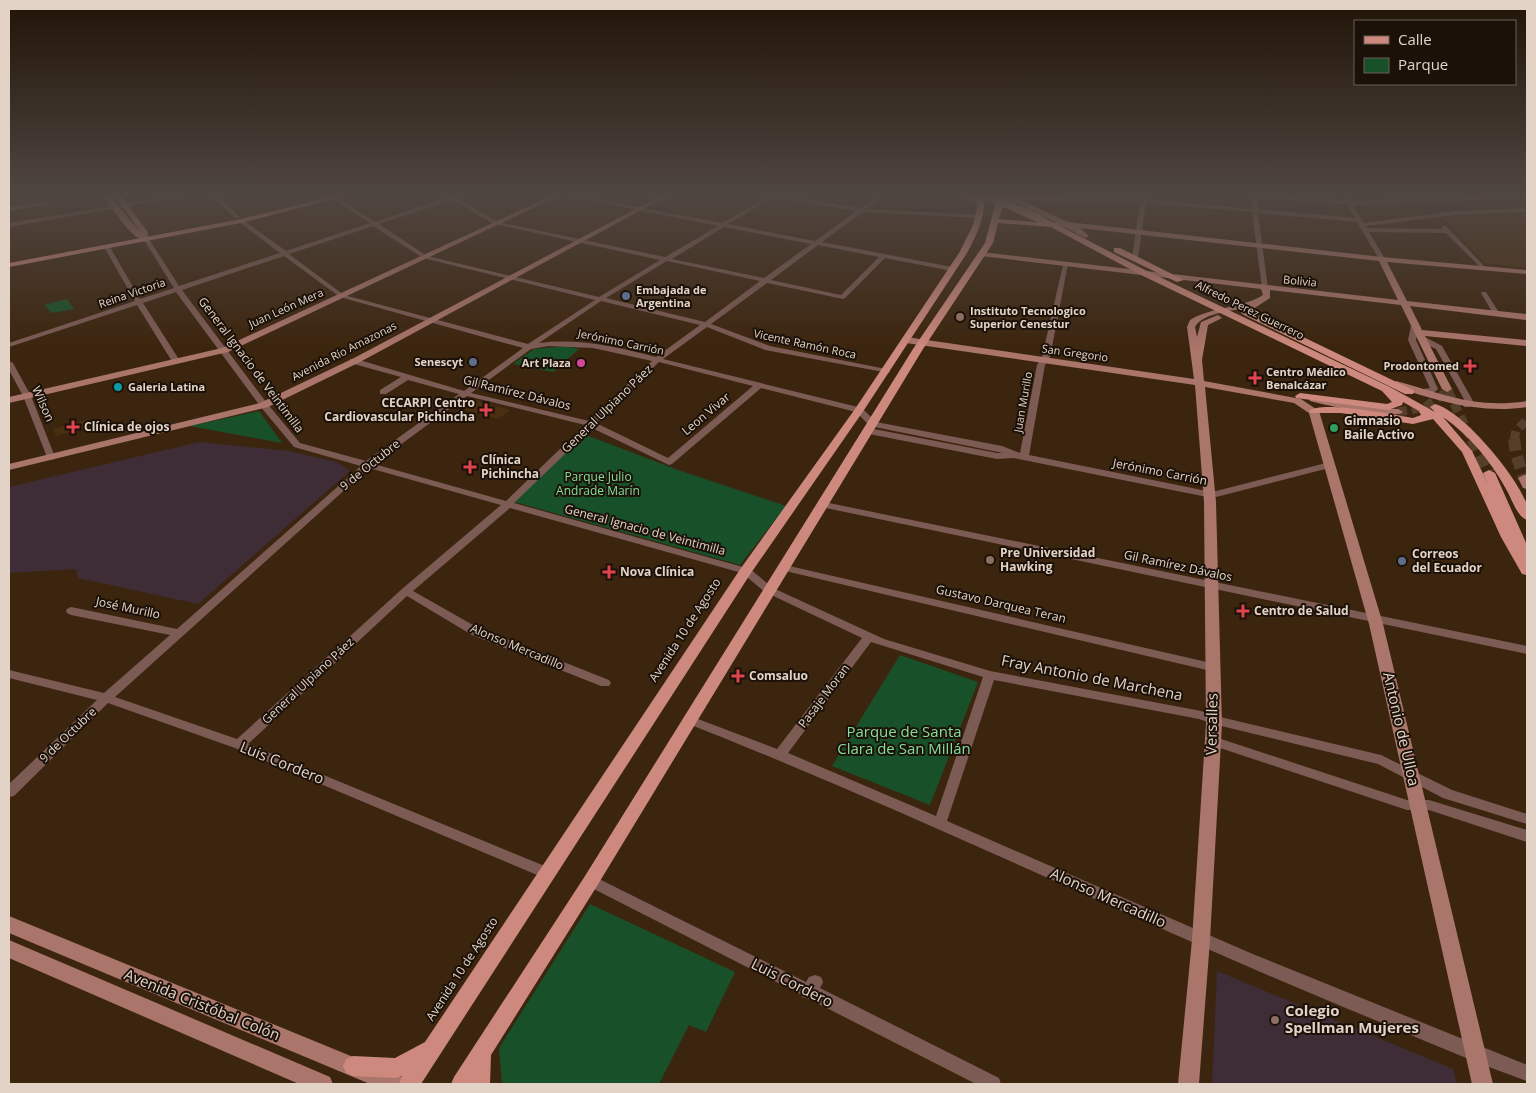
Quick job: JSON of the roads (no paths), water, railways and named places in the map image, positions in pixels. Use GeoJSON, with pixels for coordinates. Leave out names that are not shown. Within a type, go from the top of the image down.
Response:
{"type":"FeatureCollection","features":[{"type":"Feature","properties":{"kind":"main road"},"geometry":{"type":"LineString","coordinates":[[9,260],[96,246]]}},
{"type":"Feature","properties":{"kind":"main road"},"geometry":{"type":"LineString","coordinates":[[9,265],[111,246]]}},
{"type":"Feature","properties":{"kind":"main road","name":"Avenida 10 de Agosto"},"geometry":{"type":"LineString","coordinates":[[409,1084],[746,571],[886,371],[966,246]]}},
{"type":"Feature","properties":{"kind":"main road"},"geometry":{"type":"LineString","coordinates":[[461,1084],[592,881],[922,343],[987,246]]}},
{"type":"Feature","properties":{"kind":"main road","name":"Alfredo Perez Guerrero"},"geometry":{"type":"LineString","coordinates":[[1097,246],[1148,275],[1222,310],[1232,310]]}},
{"type":"Feature","properties":{"kind":"main road","name":"Alfredo Perez Guerrero"},"geometry":{"type":"LineString","coordinates":[[1104,246],[1135,258],[1232,310],[1390,386]]}},
{"type":"Feature","properties":{"kind":"main road","name":"Alfredo Perez Guerrero"},"geometry":{"type":"LineString","coordinates":[[1246,308],[1390,386],[1443,422],[1467,451],[1507,537],[1527,572]]}},
{"type":"Feature","properties":{"kind":"main road"},"geometry":{"type":"LineString","coordinates":[[1300,396],[1384,407],[1395,406],[1397,401],[1390,386]]}},
{"type":"Feature","properties":{"kind":"main road"},"geometry":{"type":"LineString","coordinates":[[1390,386],[1446,414],[1477,439],[1504,472],[1527,516]]}},
{"type":"Feature","properties":{"kind":"main road"},"geometry":{"type":"LineString","coordinates":[[1314,411],[1341,410],[1412,421],[1427,417],[1423,409]]}},
{"type":"Feature","properties":{"kind":"main road"},"geometry":{"type":"LineString","coordinates":[[1489,472],[1527,559]]}},
{"type":"Feature","properties":{"kind":"main road"},"geometry":{"type":"LineString","coordinates":[[353,1066],[396,1068],[434,1047]]}},
{"type":"Feature","properties":{"kind":"main road"},"geometry":{"type":"LineString","coordinates":[[480,1084],[481,1052]]}},
{"type":"Feature","properties":{"kind":"street","name":"General Ignacio de Veintimilla"},"geometry":{"type":"LineString","coordinates":[[150,246],[177,288],[225,350],[264,405],[297,445],[746,571]]}},
{"type":"Feature","properties":{"kind":"street","name":"Jerónimo Carrión"},"geometry":{"type":"LineString","coordinates":[[274,246],[342,296],[430,321],[529,347],[577,343],[657,360],[859,410]]}},
{"type":"Feature","properties":{"kind":"street","name":"Reina Victoria"},"geometry":{"type":"LineString","coordinates":[[9,345],[305,246]]}},
{"type":"Feature","properties":{"kind":"street","name":"Vicente Ramón Roca"},"geometry":{"type":"LineString","coordinates":[[408,246],[425,257],[705,324],[768,348],[886,371]]}},
{"type":"Feature","properties":{"kind":"street","name":"Juan León Mera"},"geometry":{"type":"LineString","coordinates":[[9,400],[225,350],[448,246]]}},
{"type":"Feature","properties":{"kind":"street","name":"Avenida Río Amazonas"},"geometry":{"type":"LineString","coordinates":[[9,468],[264,405],[353,361],[571,246]]}},
{"type":"Feature","properties":{"kind":"street"},"geometry":{"type":"LineString","coordinates":[[603,246],[844,297],[883,256]]}},
{"type":"Feature","properties":{"kind":"street","name":"9 de Octubre"},"geometry":{"type":"LineString","coordinates":[[9,792],[106,698],[368,464],[467,394],[529,347],[600,299],[689,246]]}},
{"type":"Feature","properties":{"kind":"street","name":"General Ulpiano Páez"},"geometry":{"type":"LineString","coordinates":[[239,745],[406,591],[507,505],[657,360],[813,246]]}},
{"type":"Feature","properties":{"kind":"street"},"geometry":{"type":"LineString","coordinates":[[832,246],[952,269]]}},
{"type":"Feature","properties":{"kind":"street"},"geometry":{"type":"LineString","coordinates":[[1135,258],[1137,246]]}},
{"type":"Feature","properties":{"kind":"street"},"geometry":{"type":"LineString","coordinates":[[1258,246],[1265,288]]}},
{"type":"Feature","properties":{"kind":"street"},"geometry":{"type":"LineString","coordinates":[[1267,246],[1525,273]]}},
{"type":"Feature","properties":{"kind":"street"},"geometry":{"type":"LineString","coordinates":[[1375,246],[1406,304],[1447,389]]}},
{"type":"Feature","properties":{"kind":"street"},"geometry":{"type":"LineString","coordinates":[[1462,246],[1483,268]]}},
{"type":"Feature","properties":{"kind":"street"},"geometry":{"type":"LineString","coordinates":[[107,247],[138,302],[176,361]]}},
{"type":"Feature","properties":{"kind":"street","name":"Bolivia"},"geometry":{"type":"LineString","coordinates":[[981,254],[1148,275],[1527,317]]}},
{"type":"Feature","properties":{"kind":"street","name":"Juan Murillo"},"geometry":{"type":"LineString","coordinates":[[1020,456],[1043,361],[1046,357],[1066,265]]}},
{"type":"Feature","properties":{"kind":"street","name":"Versalles"},"geometry":{"type":"LineString","coordinates":[[1198,364],[1204,324],[1232,310],[1246,308],[1266,296],[1265,288]]}},
{"type":"Feature","properties":{"kind":"street"},"geometry":{"type":"LineString","coordinates":[[1484,293],[1496,314]]}},
{"type":"Feature","properties":{"kind":"street","name":"Versalles"},"geometry":{"type":"LineString","coordinates":[[1188,1084],[1201,940],[1213,720],[1209,494],[1198,364],[1192,335],[1193,322],[1222,310]]}},
{"type":"Feature","properties":{"kind":"street"},"geometry":{"type":"LineString","coordinates":[[1415,323],[1412,340],[1434,389],[1430,392],[1418,392]]}},
{"type":"Feature","properties":{"kind":"street"},"geometry":{"type":"LineString","coordinates":[[1421,336],[1527,343]]}},
{"type":"Feature","properties":{"kind":"street"},"geometry":{"type":"LineString","coordinates":[[1421,336],[1439,348],[1469,401],[1467,405]]}},
{"type":"Feature","properties":{"kind":"street","name":"San Gregorio"},"geometry":{"type":"LineString","coordinates":[[906,340],[1240,390],[1297,401],[1314,411]]}},
{"type":"Feature","properties":{"kind":"street","name":"Gil Ramírez Dávalos"},"geometry":{"type":"LineString","coordinates":[[353,361],[467,394],[591,424],[669,462]]}},
{"type":"Feature","properties":{"kind":"street","name":"Wilson"},"geometry":{"type":"LineString","coordinates":[[9,363],[27,396],[51,457]]}},
{"type":"Feature","properties":{"kind":"street"},"geometry":{"type":"LineString","coordinates":[[383,392],[407,377]]}},
{"type":"Feature","properties":{"kind":"street","name":"Leon Vivar"},"geometry":{"type":"LineString","coordinates":[[669,462],[760,386]]}},
{"type":"Feature","properties":{"kind":"street"},"geometry":{"type":"LineString","coordinates":[[1390,386],[1467,405],[1499,407],[1527,404]]}},
{"type":"Feature","properties":{"kind":"street","name":"San Gregorio"},"geometry":{"type":"LineString","coordinates":[[1240,390],[1251,389],[1300,396],[1348,406],[1398,412]]}},
{"type":"Feature","properties":{"kind":"street"},"geometry":{"type":"LineString","coordinates":[[1314,411],[1326,405],[1348,406]]}},
{"type":"Feature","properties":{"kind":"street"},"geometry":{"type":"LineString","coordinates":[[859,410],[871,427]]}},
{"type":"Feature","properties":{"kind":"street","name":"Antonio de Ulloa"},"geometry":{"type":"LineString","coordinates":[[1314,411],[1374,620],[1413,778],[1484,1084]]}},
{"type":"Feature","properties":{"kind":"street","name":"Jerónimo Carrión"},"geometry":{"type":"LineString","coordinates":[[871,427],[998,456],[1020,456],[1209,494],[1330,465]]}},
{"type":"Feature","properties":{"kind":"street","name":"Gil Ramírez Dávalos"},"geometry":{"type":"LineString","coordinates":[[824,505],[1374,620],[1527,650]]}},
{"type":"Feature","properties":{"kind":"street","name":"Gustavo Darquea Teran"},"geometry":{"type":"LineString","coordinates":[[785,568],[1211,667]]}},
{"type":"Feature","properties":{"kind":"street","name":"Fray Antonio de Marchena"},"geometry":{"type":"LineString","coordinates":[[746,571],[769,590],[869,637],[990,674],[1201,715],[1213,720],[1381,760],[1413,778],[1448,794],[1527,819]]}},
{"type":"Feature","properties":{"kind":"street","name":"Alonso Mercadillo"},"geometry":{"type":"LineString","coordinates":[[406,591],[476,632],[605,683]]}},
{"type":"Feature","properties":{"kind":"street","name":"José Murillo"},"geometry":{"type":"LineString","coordinates":[[71,611],[178,633]]}},
{"type":"Feature","properties":{"kind":"street","name":"Pasaje Moran"},"geometry":{"type":"LineString","coordinates":[[780,755],[869,637]]}},
{"type":"Feature","properties":{"kind":"street","name":"Luis Cordero"},"geometry":{"type":"LineString","coordinates":[[9,674],[106,698],[239,745],[547,873]]}},
{"type":"Feature","properties":{"kind":"street"},"geometry":{"type":"LineString","coordinates":[[940,823],[990,674]]}},
{"type":"Feature","properties":{"kind":"street","name":"Alonso Mercadillo"},"geometry":{"type":"LineString","coordinates":[[690,720],[780,755],[940,823],[1201,940],[1527,1073]]}},
{"type":"Feature","properties":{"kind":"street"},"geometry":{"type":"LineString","coordinates":[[1212,741],[1407,805],[1429,805],[1527,836]]}},
{"type":"Feature","properties":{"kind":"street","name":"Luis Cordero"},"geometry":{"type":"LineString","coordinates":[[592,881],[811,987],[992,1084]]}},
{"type":"Feature","properties":{"kind":"street","name":"Avenida Cristóbal Colón"},"geometry":{"type":"LineString","coordinates":[[9,924],[395,1084]]}},
{"type":"Feature","properties":{"kind":"street","name":"Avenida Cristóbal Colón"},"geometry":{"type":"LineString","coordinates":[[9,949],[323,1084]]}},
{"type":"Feature","properties":{"kind":"tunnel"},"geometry":{"type":"LineString","coordinates":[[1398,412],[1425,407],[1448,391],[1447,389]]}},
{"type":"Feature","properties":{"kind":"tunnel"},"geometry":{"type":"LineString","coordinates":[[1448,391],[1472,440]]}},
{"type":"Feature","properties":{"kind":"tunnel"},"geometry":{"type":"LineString","coordinates":[[1514,440],[1516,431],[1527,420]]}},
{"type":"Feature","properties":{"kind":"tunnel"},"geometry":{"type":"LineString","coordinates":[[1472,439],[1489,473]]}},
{"type":"Feature","properties":{"kind":"tunnel"},"geometry":{"type":"LineString","coordinates":[[1514,440],[1516,454],[1524,478]]}},
{"type":"Feature","properties":{"kind":"place","name":"Embajada de Argentina"},"geometry":{"type":"Point","coordinates":[626,296]}},
{"type":"Feature","properties":{"kind":"place","name":"Instituto Tecnologico Superior Cenestur"},"geometry":{"type":"Point","coordinates":[960,317]}},
{"type":"Feature","properties":{"kind":"place","name":"Senescyt"},"geometry":{"type":"Point","coordinates":[473,362]}},
{"type":"Feature","properties":{"kind":"place","name":"Art Plaza"},"geometry":{"type":"Point","coordinates":[581,363]}},
{"type":"Feature","properties":{"kind":"place","name":"Prodontomed"},"geometry":{"type":"Point","coordinates":[1470,366]}},
{"type":"Feature","properties":{"kind":"place","name":"Centro Médico Benalcázar"},"geometry":{"type":"Point","coordinates":[1255,378]}},
{"type":"Feature","properties":{"kind":"place","name":"Galeria Latina"},"geometry":{"type":"Point","coordinates":[118,387]}},
{"type":"Feature","properties":{"kind":"place","name":"CECARPI Centro Cardiovascular Pichincha"},"geometry":{"type":"Point","coordinates":[486,410]}},
{"type":"Feature","properties":{"kind":"place","name":"Clínica de ojos"},"geometry":{"type":"Point","coordinates":[73,427]}},
{"type":"Feature","properties":{"kind":"place","name":"Gimnasio Baile Activo"},"geometry":{"type":"Point","coordinates":[1334,428]}},
{"type":"Feature","properties":{"kind":"place","name":"Clínica Pichincha"},"geometry":{"type":"Point","coordinates":[470,467]}},
{"type":"Feature","properties":{"kind":"place","name":"Pre Universidad Hawking"},"geometry":{"type":"Point","coordinates":[990,560]}},
{"type":"Feature","properties":{"kind":"place","name":"Correos del Ecuador"},"geometry":{"type":"Point","coordinates":[1402,561]}},
{"type":"Feature","properties":{"kind":"place","name":"Nova Clínica"},"geometry":{"type":"Point","coordinates":[609,572]}},
{"type":"Feature","properties":{"kind":"place","name":"Centro de Salud"},"geometry":{"type":"Point","coordinates":[1243,611]}},
{"type":"Feature","properties":{"kind":"place","name":"Comsaluo"},"geometry":{"type":"Point","coordinates":[738,676]}},
{"type":"Feature","properties":{"kind":"place","name":"Colegio Spellman Mujeres"},"geometry":{"type":"Point","coordinates":[1275,1020]}},
{"type":"Feature","properties":{"kind":"park label","name":"Parque Julio Andrade Marín"},"geometry":{"type":"Point","coordinates":[598,484]}},
{"type":"Feature","properties":{"kind":"park label","name":"Parque de Santa Clara de San Millán"},"geometry":{"type":"Point","coordinates":[904,740]}}]}
